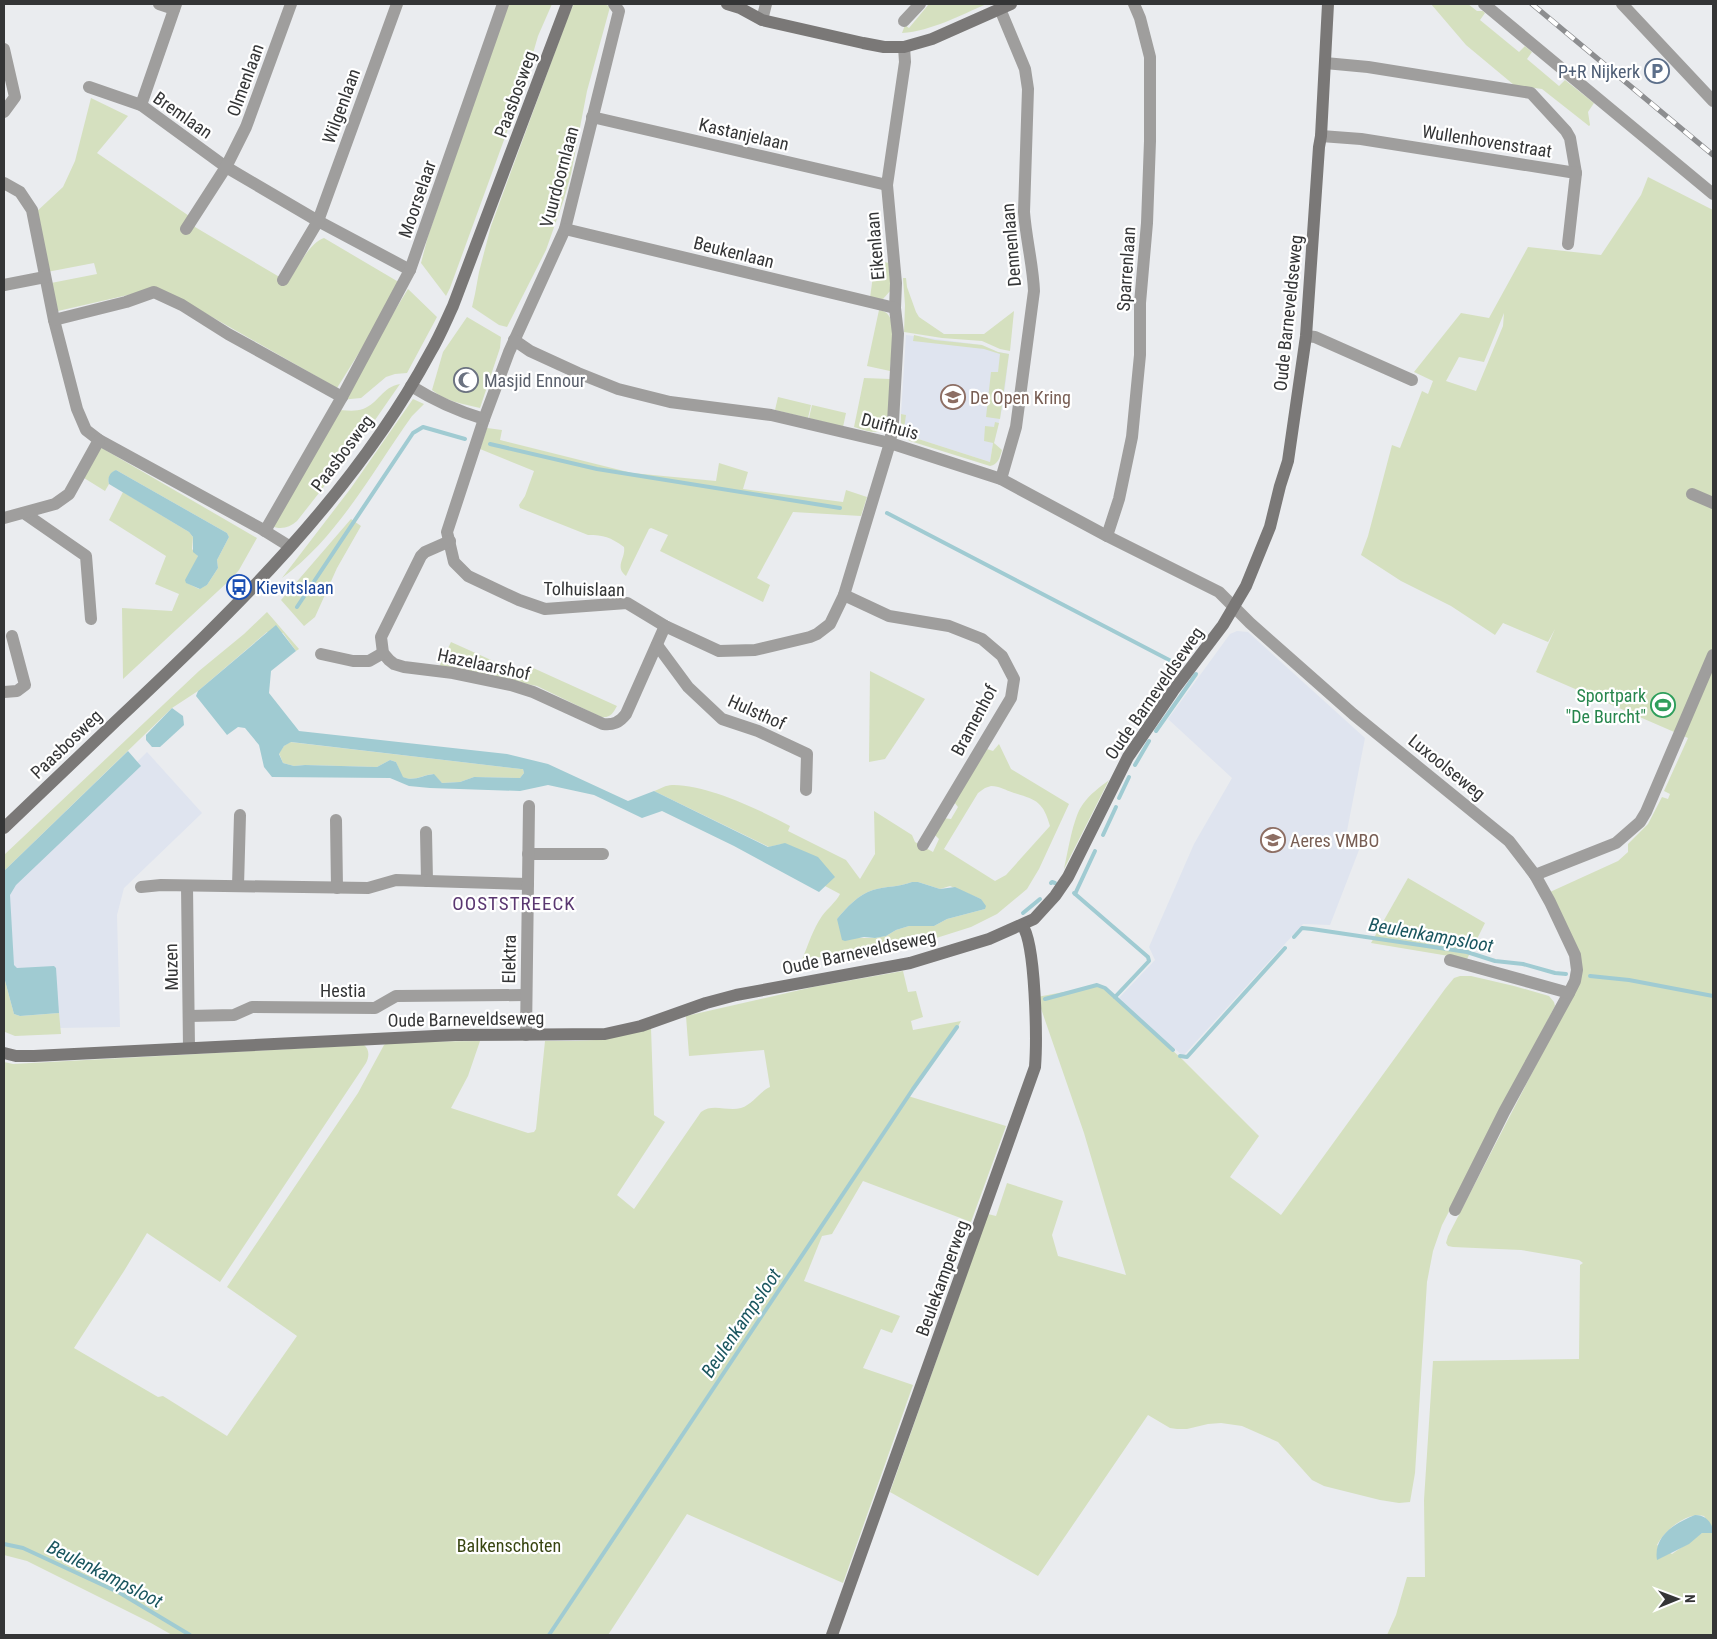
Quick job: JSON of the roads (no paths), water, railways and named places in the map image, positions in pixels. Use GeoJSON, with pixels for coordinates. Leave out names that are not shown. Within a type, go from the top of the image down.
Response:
{"type":"FeatureCollection","features":[{"type":"Feature","properties":{"kind":"street"},"geometry":{"type":"LineString","coordinates":[[141,105],[175,6],[159,4]]}},
{"type":"Feature","properties":{"kind":"street","name":"Olmenlaan"},"geometry":{"type":"LineString","coordinates":[[226,167],[246,126],[291,4]]}},
{"type":"Feature","properties":{"kind":"street","name":"Wilgenlaan"},"geometry":{"type":"LineString","coordinates":[[318,221],[397,4]]}},
{"type":"Feature","properties":{"kind":"street","name":"Moorselaar"},"geometry":{"type":"LineString","coordinates":[[265,531],[342,396],[410,270],[503,4]]}},
{"type":"Feature","properties":{"kind":"street","name":"Paasbosweg"},"geometry":{"type":"LineString","coordinates":[[4,828],[196,645],[252,587],[328,502],[376,440],[430,354],[468,270],[567,4]]}},
{"type":"Feature","properties":{"kind":"street","name":"Vuurdoornlaan"},"geometry":{"type":"LineString","coordinates":[[511,346],[565,229],[619,12],[614,4]]}},
{"type":"Feature","properties":{"kind":"street"},"geometry":{"type":"LineString","coordinates":[[727,4],[740,8],[762,20],[884,47],[904,47],[932,39],[1005,6]]}},
{"type":"Feature","properties":{"kind":"street"},"geometry":{"type":"LineString","coordinates":[[762,20],[766,4]]}},
{"type":"Feature","properties":{"kind":"street"},"geometry":{"type":"LineString","coordinates":[[904,22],[920,4]]}},
{"type":"Feature","properties":{"kind":"street","name":"Sparrenlaan"},"geometry":{"type":"LineString","coordinates":[[1107,536],[1119,499],[1132,437],[1140,355],[1140,303],[1147,223],[1150,141],[1150,57],[1140,18],[1134,4]]}},
{"type":"Feature","properties":{"kind":"street","name":"Oude Barneveldseweg"},"geometry":{"type":"LineString","coordinates":[[4,1053],[16,1056],[34,1056],[455,1035],[605,1034],[641,1026],[736,995],[910,963],[989,939],[1034,919],[1046,907],[1068,877],[1128,757],[1234,607],[1246,586],[1270,527],[1288,461],[1306,336],[1321,136],[1328,4]]}},
{"type":"Feature","properties":{"kind":"street"},"geometry":{"type":"LineString","coordinates":[[1484,4],[1713,194]]}},
{"type":"Feature","properties":{"kind":"street"},"geometry":{"type":"LineString","coordinates":[[1622,4],[1713,101]]}},
{"type":"Feature","properties":{"kind":"street","name":"Dennenlaan"},"geometry":{"type":"LineString","coordinates":[[1002,479],[1016,428],[1034,292],[1024,212],[1028,89],[1025,70],[1005,6]]}},
{"type":"Feature","properties":{"kind":"street","name":"Eikenlaan"},"geometry":{"type":"LineString","coordinates":[[890,443],[898,334],[895,308],[896,283],[887,185],[905,62],[904,47]]}},
{"type":"Feature","properties":{"kind":"street"},"geometry":{"type":"LineString","coordinates":[[4,49],[15,97],[4,112]]}},
{"type":"Feature","properties":{"kind":"street"},"geometry":{"type":"LineString","coordinates":[[1325,63],[1368,67],[1531,93],[1566,131],[1570,138],[1576,173],[1568,244]]}},
{"type":"Feature","properties":{"kind":"street","name":"Bremlaan"},"geometry":{"type":"LineString","coordinates":[[89,87],[141,105],[226,167],[318,221],[410,270]]}},
{"type":"Feature","properties":{"kind":"street","name":"Kastanjelaan"},"geometry":{"type":"LineString","coordinates":[[592,117],[887,185]]}},
{"type":"Feature","properties":{"kind":"street","name":"Wullenhovenstraat"},"geometry":{"type":"LineString","coordinates":[[1321,136],[1361,139],[1576,173]]}},
{"type":"Feature","properties":{"kind":"street"},"geometry":{"type":"LineString","coordinates":[[186,229],[226,167]]}},
{"type":"Feature","properties":{"kind":"street"},"geometry":{"type":"LineString","coordinates":[[4,183],[20,192],[32,210],[54,320],[77,409],[86,430],[99,440],[289,546]]}},
{"type":"Feature","properties":{"kind":"street"},"geometry":{"type":"LineString","coordinates":[[283,280],[318,221]]}},
{"type":"Feature","properties":{"kind":"street","name":"Beukenlaan"},"geometry":{"type":"LineString","coordinates":[[565,229],[895,308]]}},
{"type":"Feature","properties":{"kind":"street"},"geometry":{"type":"LineString","coordinates":[[4,285],[44,277]]}},
{"type":"Feature","properties":{"kind":"street"},"geometry":{"type":"LineString","coordinates":[[54,320],[126,302],[154,292],[182,305],[228,334],[342,396]]}},
{"type":"Feature","properties":{"kind":"street"},"geometry":{"type":"LineString","coordinates":[[1306,336],[1316,337],[1412,380]]}},
{"type":"Feature","properties":{"kind":"street","name":"Duifhuis"},"geometry":{"type":"LineString","coordinates":[[511,346],[538,355],[618,389],[670,402],[771,415],[890,443],[1002,479],[1107,536],[1219,592],[1234,607]]}},
{"type":"Feature","properties":{"kind":"street","name":"Tolhuislaan"},"geometry":{"type":"LineString","coordinates":[[511,346],[484,419],[448,532],[454,562],[468,576],[519,600],[545,609],[627,603],[665,626],[719,651],[755,650],[820,640],[844,595],[890,443]]}},
{"type":"Feature","properties":{"kind":"street"},"geometry":{"type":"LineString","coordinates":[[410,386],[443,405],[484,419]]}},
{"type":"Feature","properties":{"kind":"street"},"geometry":{"type":"LineString","coordinates":[[4,518],[55,504],[69,494],[99,440]]}},
{"type":"Feature","properties":{"kind":"street"},"geometry":{"type":"LineString","coordinates":[[1692,494],[1713,504]]}},
{"type":"Feature","properties":{"kind":"street"},"geometry":{"type":"LineString","coordinates":[[24,513],[86,556],[91,620]]}},
{"type":"Feature","properties":{"kind":"street"},"geometry":{"type":"LineString","coordinates":[[321,654],[353,661],[369,661],[383,653],[381,637],[416,562],[426,552],[450,541]]}},
{"type":"Feature","properties":{"kind":"street","name":"Bramenhof"},"geometry":{"type":"LineString","coordinates":[[844,595],[889,616],[949,626],[982,639],[1002,656],[1014,679],[1011,698],[923,845]]}},
{"type":"Feature","properties":{"kind":"street","name":"Luxoolseweg"},"geometry":{"type":"LineString","coordinates":[[1234,607],[1353,714],[1509,841],[1535,875],[1550,902],[1577,962],[1575,981],[1570,993],[1504,1112],[1455,1210]]}},
{"type":"Feature","properties":{"kind":"street","name":"Hazelaarshof"},"geometry":{"type":"LineString","coordinates":[[383,653],[394,664],[404,667],[453,673],[534,692],[603,724],[609,725],[621,720],[626,714],[665,626]]}},
{"type":"Feature","properties":{"kind":"street"},"geometry":{"type":"LineString","coordinates":[[4,692],[17,691],[26,685],[12,636]]}},
{"type":"Feature","properties":{"kind":"street","name":"Hulsthof"},"geometry":{"type":"LineString","coordinates":[[657,645],[688,687],[722,719],[758,730],[807,754],[806,790]]}},
{"type":"Feature","properties":{"kind":"street"},"geometry":{"type":"LineString","coordinates":[[1535,875],[1616,843],[1640,822],[1713,655]]}},
{"type":"Feature","properties":{"kind":"street","name":"Elektra"},"geometry":{"type":"LineString","coordinates":[[526,1034],[529,806]]}},
{"type":"Feature","properties":{"kind":"street"},"geometry":{"type":"LineString","coordinates":[[238,886],[240,815]]}},
{"type":"Feature","properties":{"kind":"street"},"geometry":{"type":"LineString","coordinates":[[336,820],[336,888]]}},
{"type":"Feature","properties":{"kind":"street"},"geometry":{"type":"LineString","coordinates":[[426,832],[427,881]]}},
{"type":"Feature","properties":{"kind":"street"},"geometry":{"type":"LineString","coordinates":[[528,854],[603,854]]}},
{"type":"Feature","properties":{"kind":"street"},"geometry":{"type":"LineString","coordinates":[[140,887],[368,888],[396,880],[528,884]]}},
{"type":"Feature","properties":{"kind":"street","name":"Muzen"},"geometry":{"type":"LineString","coordinates":[[187,886],[189,1048]]}},
{"type":"Feature","properties":{"kind":"street","name":"Beulekamperweg"},"geometry":{"type":"LineString","coordinates":[[832,1635],[1035,1067],[1037,1046],[1033,983],[1029,943],[1026,930],[1022,925]]}},
{"type":"Feature","properties":{"kind":"street"},"geometry":{"type":"LineString","coordinates":[[1450,960],[1570,993]]}},
{"type":"Feature","properties":{"kind":"street","name":"Hestia"},"geometry":{"type":"LineString","coordinates":[[189,1016],[234,1015],[252,1008],[375,1008],[396,996],[526,995]]}},
{"type":"Feature","properties":{"kind":"water"},"geometry":{"type":"Polygon","coordinates":[[[116,470],[227,533],[229,537],[217,560],[218,568],[207,585],[200,589],[186,583],[185,580],[198,556],[193,552],[193,537],[189,532],[109,484],[108,480],[112,472],[116,470]]]}},
{"type":"Feature","properties":{"kind":"water"},"geometry":{"type":"Polygon","coordinates":[[[276,625],[296,651],[271,671],[269,693],[299,731],[507,754],[548,764],[628,801],[654,791],[768,847],[785,843],[818,857],[835,877],[819,892],[734,846],[662,811],[642,818],[594,795],[548,785],[520,791],[409,786],[390,778],[272,777],[264,767],[259,745],[245,728],[238,727],[227,735],[196,696],[198,691],[276,625]],[[291,742],[284,746],[279,754],[283,763],[294,766],[377,767],[390,760],[396,762],[403,777],[414,779],[434,774],[442,783],[460,782],[474,777],[520,778],[524,773],[523,769],[291,742]]]}},
{"type":"Feature","properties":{"kind":"water"},"geometry":{"type":"Polygon","coordinates":[[[172,708],[183,716],[184,725],[160,747],[152,747],[146,740],[146,735],[172,708]]]}},
{"type":"Feature","properties":{"kind":"water"},"geometry":{"type":"Polygon","coordinates":[[[128,751],[141,766],[16,885],[10,895],[14,965],[17,968],[54,966],[56,968],[59,1013],[20,1016],[14,1014],[4,977],[4,871],[128,751]]]}},
{"type":"Feature","properties":{"kind":"water"},"geometry":{"type":"Polygon","coordinates":[[[912,882],[940,889],[955,887],[981,899],[986,906],[985,909],[947,919],[934,926],[909,926],[896,930],[886,936],[842,940],[837,919],[853,902],[873,890],[912,882]]]}},
{"type":"Feature","properties":{"kind":"water"},"geometry":{"type":"Polygon","coordinates":[[[1695,1515],[1702,1516],[1708,1520],[1712,1526],[1713,1533],[1702,1533],[1689,1544],[1657,1560],[1658,1544],[1662,1537],[1673,1526],[1695,1515]]]}},
{"type":"Feature","properties":{"kind":"waterway"},"geometry":{"type":"LineString","coordinates":[[297,607],[413,433],[423,427],[465,439]]}},
{"type":"Feature","properties":{"kind":"waterway"},"geometry":{"type":"LineString","coordinates":[[490,444],[597,469],[840,508]]}},
{"type":"Feature","properties":{"kind":"waterway"},"geometry":{"type":"LineString","coordinates":[[887,513],[1173,662]]}},
{"type":"Feature","properties":{"kind":"waterway"},"geometry":{"type":"LineString","coordinates":[[1156,731],[1196,674]]}},
{"type":"Feature","properties":{"kind":"waterway"},"geometry":{"type":"LineString","coordinates":[[1135,765],[1149,741]]}},
{"type":"Feature","properties":{"kind":"waterway"},"geometry":{"type":"LineString","coordinates":[[1119,798],[1129,777]]}},
{"type":"Feature","properties":{"kind":"waterway"},"geometry":{"type":"LineString","coordinates":[[1103,835],[1116,807]]}},
{"type":"Feature","properties":{"kind":"waterway"},"geometry":{"type":"LineString","coordinates":[[1075,894],[1095,851]]}},
{"type":"Feature","properties":{"kind":"waterway"},"geometry":{"type":"LineString","coordinates":[[1051,883],[1055,883]]}},
{"type":"Feature","properties":{"kind":"waterway"},"geometry":{"type":"LineString","coordinates":[[1074,893],[1148,957],[1149,961],[1115,997]]}},
{"type":"Feature","properties":{"kind":"waterway"},"geometry":{"type":"LineString","coordinates":[[1023,913],[1040,899]]}},
{"type":"Feature","properties":{"kind":"waterway","name":"Beulenkampsloot"},"geometry":{"type":"LineString","coordinates":[[1294,937],[1302,928],[1312,929],[1467,952],[1495,961],[1523,964],[1555,973],[1566,974]]}},
{"type":"Feature","properties":{"kind":"waterway","name":"Beulenkampsloot"},"geometry":{"type":"LineString","coordinates":[[1180,1056],[1187,1057],[1285,948]]}},
{"type":"Feature","properties":{"kind":"waterway","name":"Beulenkampsloot"},"geometry":{"type":"LineString","coordinates":[[1590,976],[1629,980],[1713,996]]}},
{"type":"Feature","properties":{"kind":"waterway","name":"Beulenkampsloot"},"geometry":{"type":"LineString","coordinates":[[1045,999],[1097,985],[1105,988],[1173,1050]]}},
{"type":"Feature","properties":{"kind":"waterway","name":"Beulenkampsloot"},"geometry":{"type":"LineString","coordinates":[[549,1635],[913,1089],[957,1027]]}},
{"type":"Feature","properties":{"kind":"waterway","name":"Beulenkampsloot"},"geometry":{"type":"LineString","coordinates":[[4,1544],[23,1548],[120,1593],[190,1635]]}},
{"type":"Feature","properties":{"kind":"railway"},"geometry":{"type":"LineString","coordinates":[[1532,4],[1713,155]]}},
{"type":"Feature","properties":{"kind":"place","name":"P+R Nijkerk"},"geometry":{"type":"Point","coordinates":[1657,71]}},
{"type":"Feature","properties":{"kind":"place","name":"Masjid Ennour"},"geometry":{"type":"Point","coordinates":[466,380]}},
{"type":"Feature","properties":{"kind":"place","name":"De Open Kring"},"geometry":{"type":"Point","coordinates":[953,397]}},
{"type":"Feature","properties":{"kind":"place","name":"Kievitslaan"},"geometry":{"type":"Point","coordinates":[239,587]}},
{"type":"Feature","properties":{"kind":"place","name":"Sportpark \"De Burcht\""},"geometry":{"type":"Point","coordinates":[1663,705]}},
{"type":"Feature","properties":{"kind":"place","name":"Aeres VMBO"},"geometry":{"type":"Point","coordinates":[1273,840]}},
{"type":"Feature","properties":{"kind":"district","name":"OOSTSTREECK"},"geometry":{"type":"Point","coordinates":[514,903]}},
{"type":"Feature","properties":{"kind":"park label","name":"Balkenschoten"},"geometry":{"type":"Point","coordinates":[509,1545]}}]}
